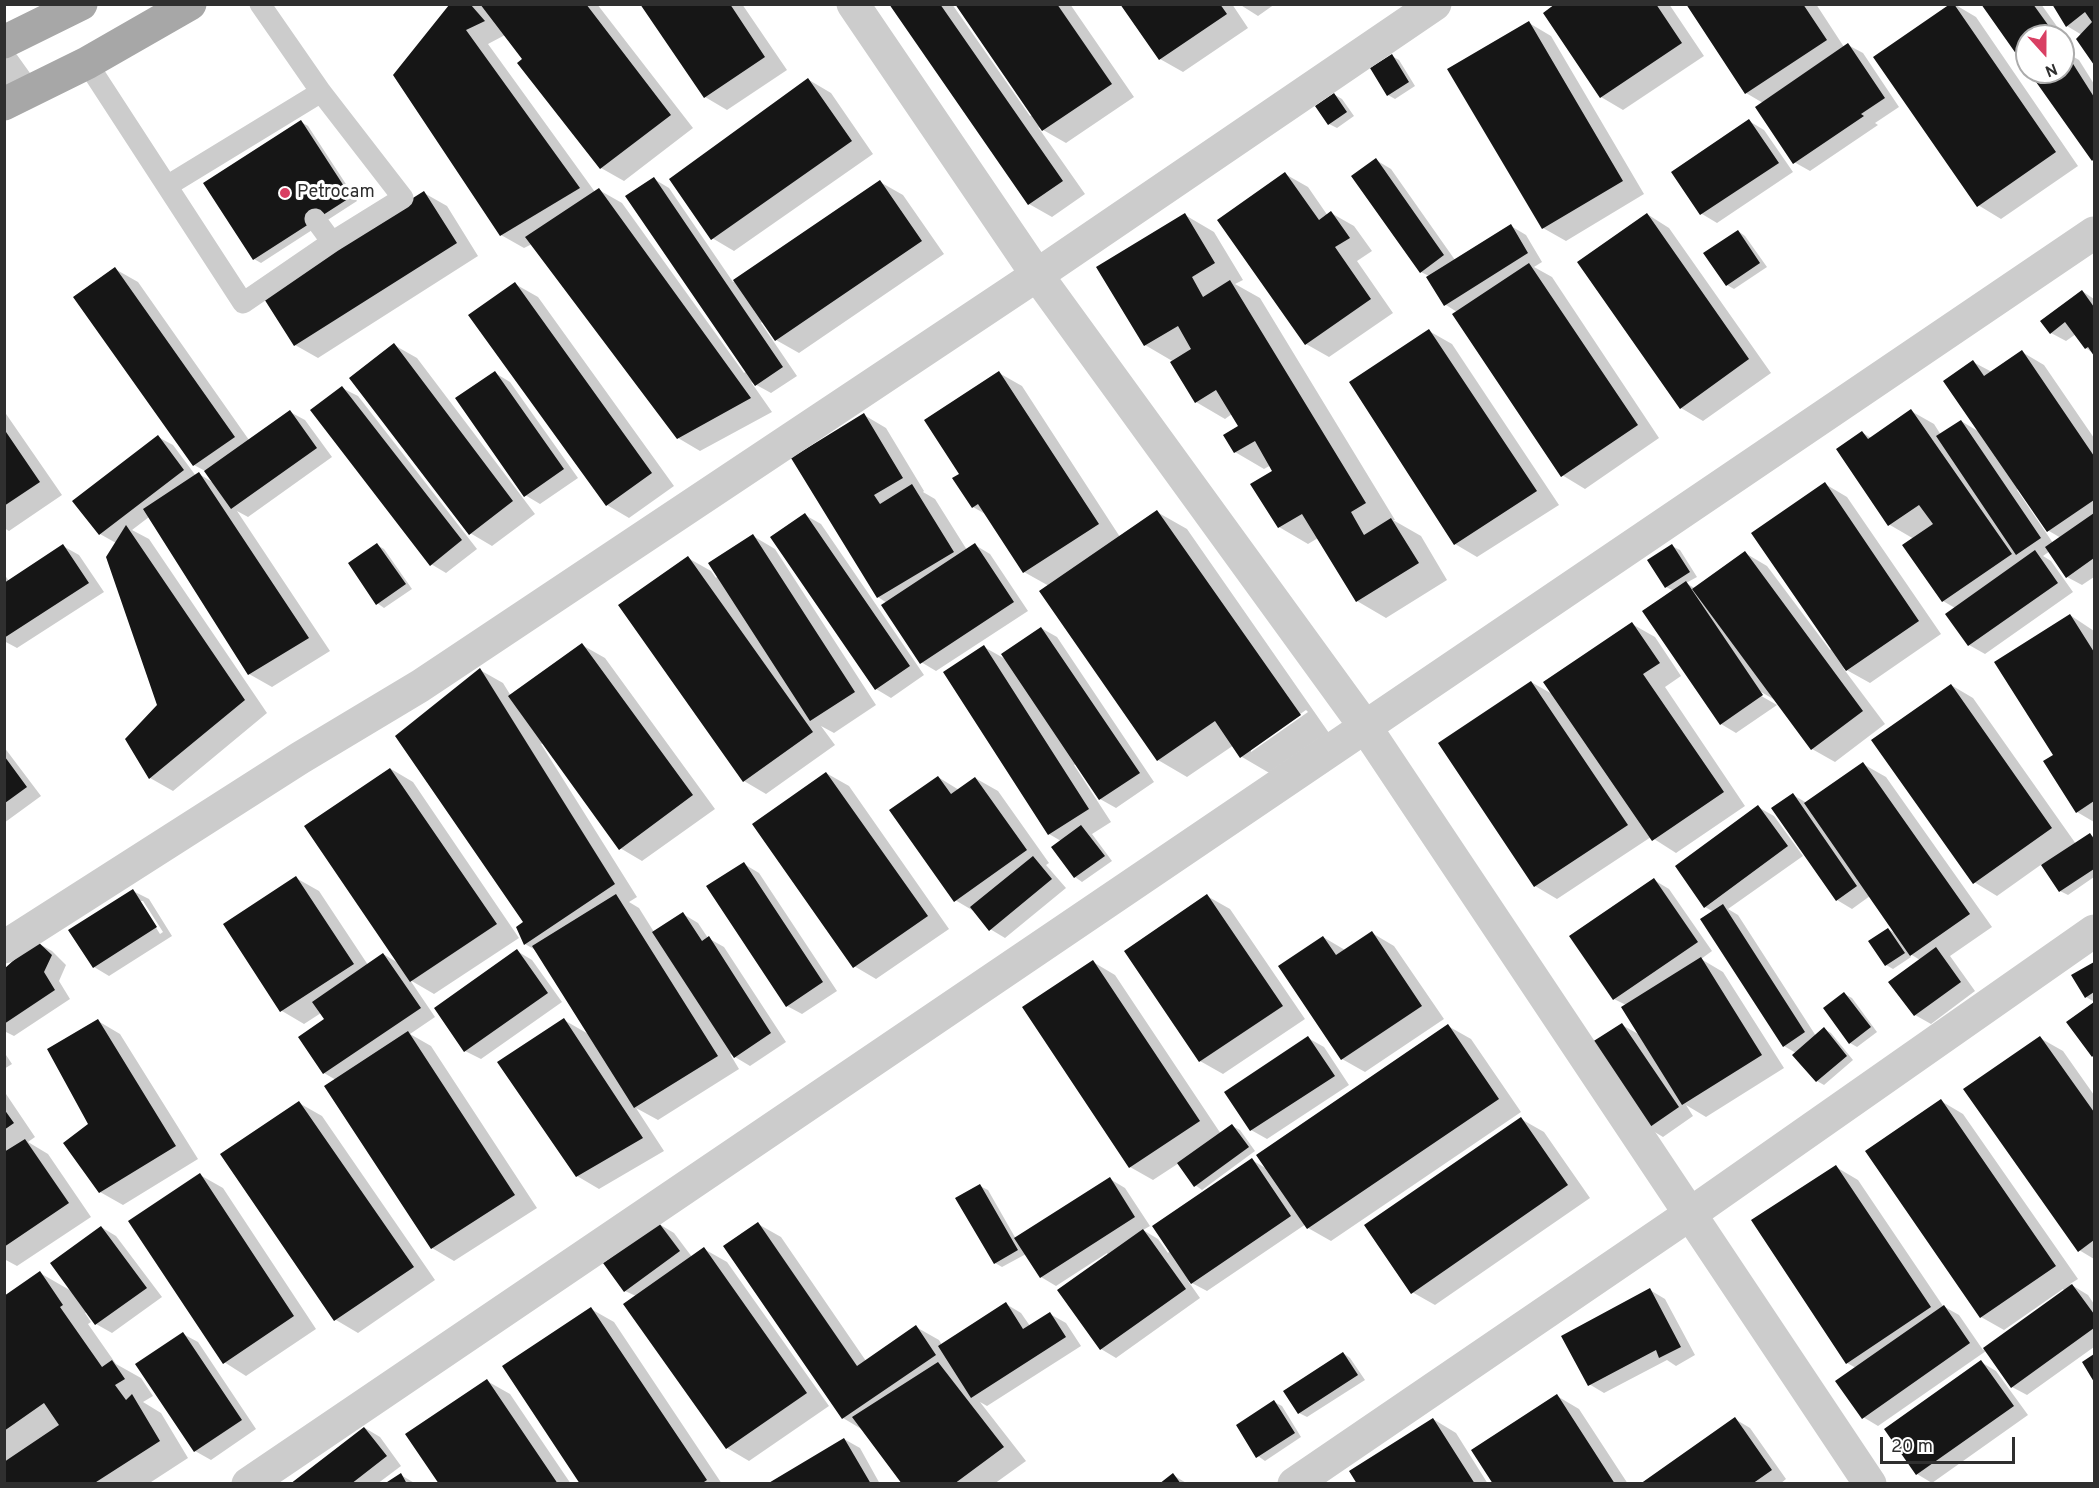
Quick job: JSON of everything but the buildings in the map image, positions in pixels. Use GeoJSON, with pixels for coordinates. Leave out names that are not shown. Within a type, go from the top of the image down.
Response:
{"type":"FeatureCollection","features":[{"type":"Feature","properties":{"kind":"main road"},"geometry":{"type":"LineString","coordinates":[[4,42],[52,12],[81,4]]}},
{"type":"Feature","properties":{"kind":"main road"},"geometry":{"type":"LineString","coordinates":[[14,99],[87,63],[190,4]]}},
{"type":"Feature","properties":{"kind":"street"},"geometry":{"type":"LineString","coordinates":[[853,4],[1037,275],[1366,728],[1870,1484]]}},
{"type":"Feature","properties":{"kind":"street"},"geometry":{"type":"LineString","coordinates":[[4,947],[300,759],[420,686],[1037,275],[1435,4]]}},
{"type":"Feature","properties":{"kind":"street"},"geometry":{"type":"LineString","coordinates":[[4,65],[14,99]]}},
{"type":"Feature","properties":{"kind":"street"},"geometry":{"type":"LineString","coordinates":[[248,1484],[2094,233]]}},
{"type":"Feature","properties":{"kind":"street"},"geometry":{"type":"LineString","coordinates":[[1293,1484],[1690,1214],[2094,931]]}},
{"type":"Feature","properties":{"kind":"lane"},"geometry":{"type":"LineString","coordinates":[[87,63],[243,303],[332,242],[404,198],[321,92],[260,4]]}},
{"type":"Feature","properties":{"kind":"lane"},"geometry":{"type":"LineString","coordinates":[[167,186],[256,140],[321,92]]}},
{"type":"Feature","properties":{"kind":"lane"},"geometry":{"type":"LineString","coordinates":[[315,219],[332,242]]}},
{"type":"Feature","properties":{"kind":"place","name":"Petrocam"},"geometry":{"type":"Point","coordinates":[285,193]}}]}
